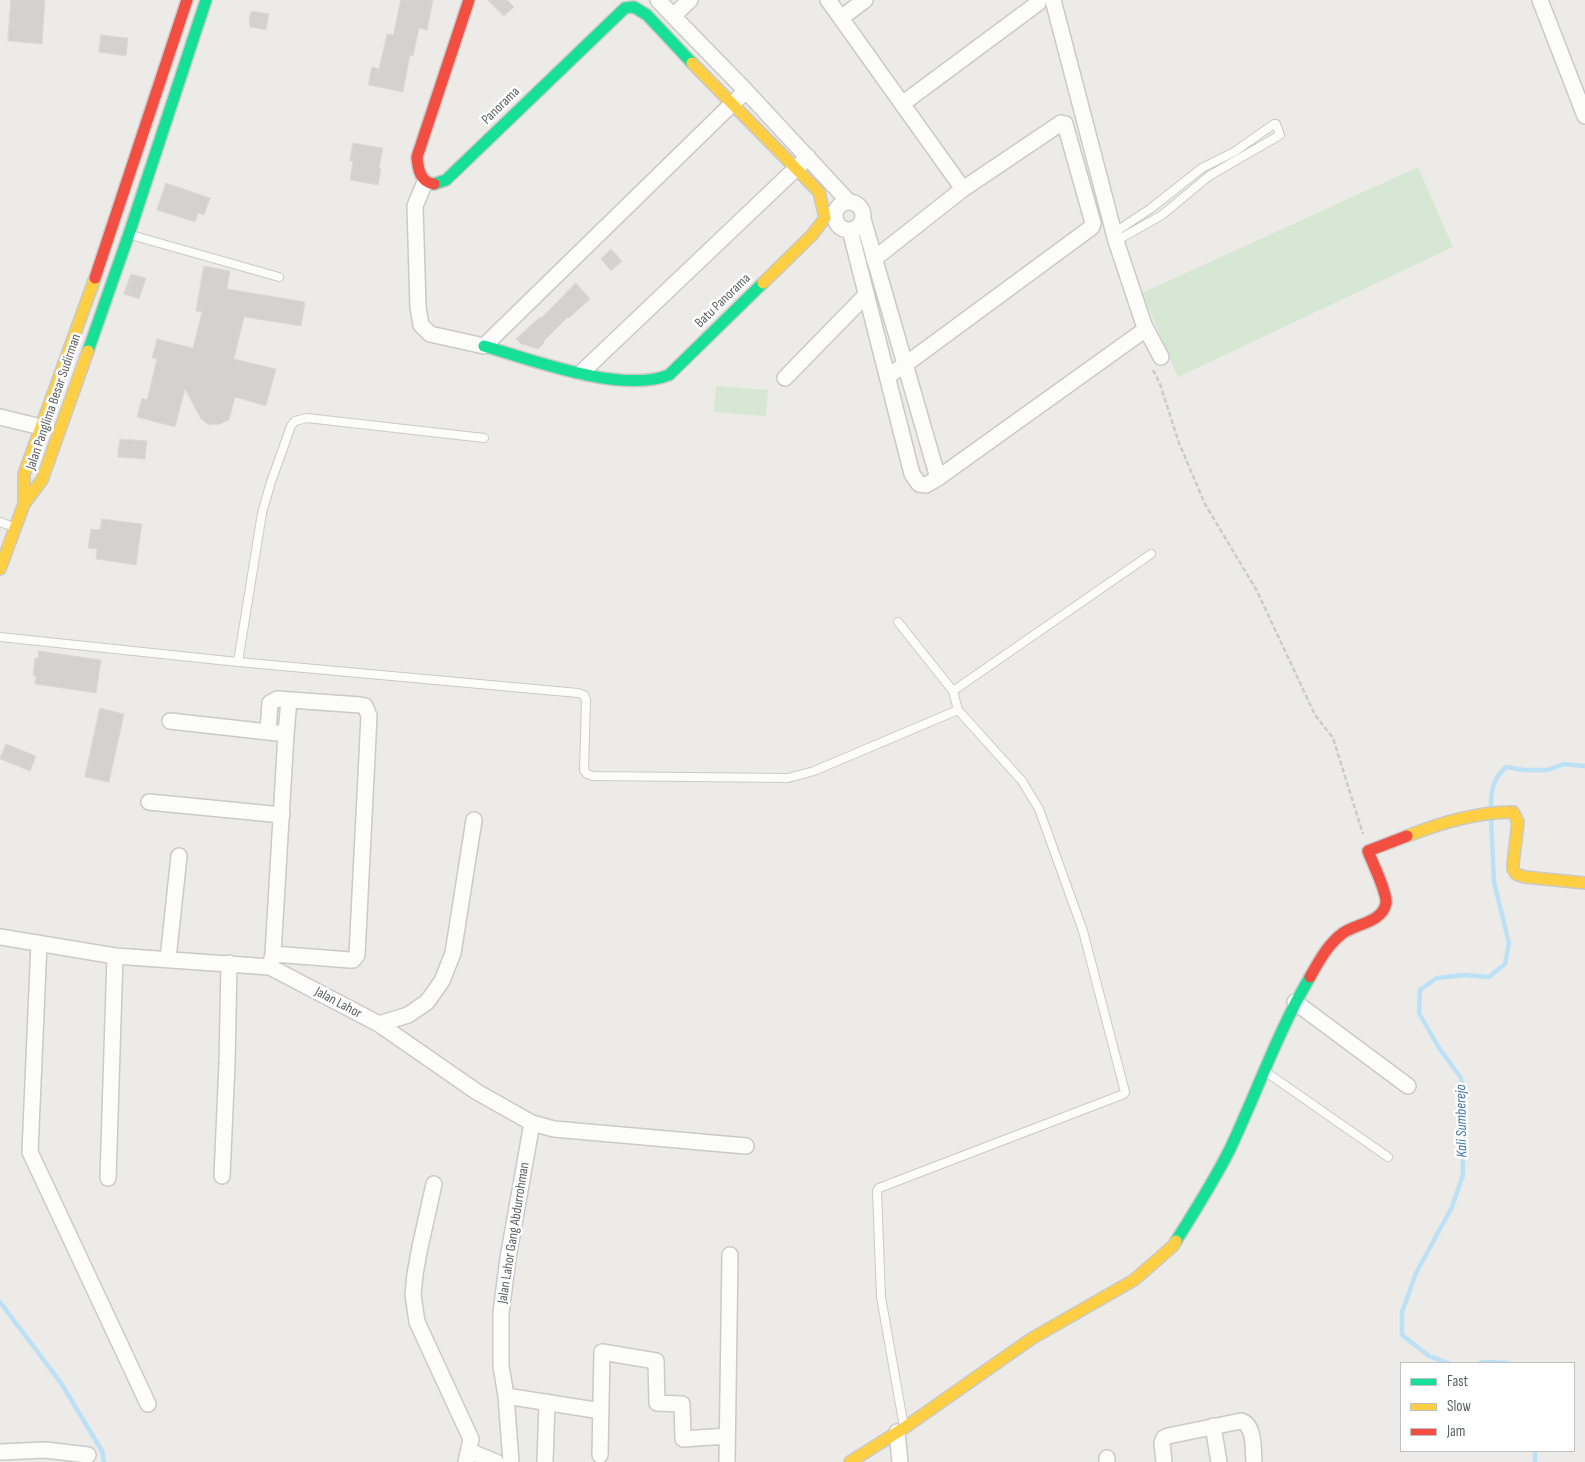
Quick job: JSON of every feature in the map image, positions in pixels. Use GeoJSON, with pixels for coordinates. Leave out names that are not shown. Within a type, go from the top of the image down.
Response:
{"type":"FeatureCollection","features":[{"type":"Feature","properties":{"kind":"street","name":"Jalan Panglima Besar Sudirman"},"geometry":{"type":"LineString","coordinates":[[24,504],[24,474],[87,301],[187,0]]}},
{"type":"Feature","properties":{"kind":"street","name":"Jalan Panglima Besar Sudirman"},"geometry":{"type":"LineString","coordinates":[[24,504],[42,480],[129,234],[206,0]]}},
{"type":"Feature","properties":{"kind":"street"},"geometry":{"type":"LineString","coordinates":[[469,0],[417,157],[420,176],[425,182],[415,206],[418,307],[421,325],[430,334],[484,346],[746,91]]}},
{"type":"Feature","properties":{"kind":"street"},"geometry":{"type":"LineString","coordinates":[[658,0],[848,201]]}},
{"type":"Feature","properties":{"kind":"street"},"geometry":{"type":"LineString","coordinates":[[673,16],[690,0]]}},
{"type":"Feature","properties":{"kind":"street"},"geometry":{"type":"LineString","coordinates":[[828,0],[963,189]]}},
{"type":"Feature","properties":{"kind":"street"},"geometry":{"type":"LineString","coordinates":[[841,18],[865,0]]}},
{"type":"Feature","properties":{"kind":"street"},"geometry":{"type":"LineString","coordinates":[[902,104],[1038,3],[1038,0]]}},
{"type":"Feature","properties":{"kind":"street"},"geometry":{"type":"LineString","coordinates":[[1053,0],[1116,236],[1155,360]]}},
{"type":"Feature","properties":{"kind":"street"},"geometry":{"type":"LineString","coordinates":[[1540,0],[1585,116]]}},
{"type":"Feature","properties":{"kind":"street","name":"Panorama"},"geometry":{"type":"LineString","coordinates":[[425,182],[435,184],[446,180],[630,4],[648,15],[732,104]]}},
{"type":"Feature","properties":{"kind":"street"},"geometry":{"type":"LineString","coordinates":[[732,104],[820,194],[830,220],[841,228],[850,230],[858,227],[863,219]]}},
{"type":"Feature","properties":{"kind":"street"},"geometry":{"type":"LineString","coordinates":[[874,259],[963,189],[1061,123],[1066,124],[1093,225],[888,376]]}},
{"type":"Feature","properties":{"kind":"street"},"geometry":{"type":"LineString","coordinates":[[582,372],[808,157]]}},
{"type":"Feature","properties":{"kind":"street"},"geometry":{"type":"LineString","coordinates":[[830,220],[839,204],[848,201],[856,203],[862,210],[874,259],[938,478]]}},
{"type":"Feature","properties":{"kind":"street","name":"Batu Panorama"},"geometry":{"type":"LineString","coordinates":[[484,346],[582,372],[632,381],[646,381],[669,375],[812,235],[830,220]]}},
{"type":"Feature","properties":{"kind":"street"},"geometry":{"type":"LineString","coordinates":[[850,230],[912,474],[917,482],[924,486],[938,478],[1146,329]]}},
{"type":"Feature","properties":{"kind":"street"},"geometry":{"type":"LineString","coordinates":[[784,378],[866,295]]}},
{"type":"Feature","properties":{"kind":"street"},"geometry":{"type":"LineString","coordinates":[[0,417],[41,427]]}},
{"type":"Feature","properties":{"kind":"street"},"geometry":{"type":"LineString","coordinates":[[0,570],[24,504]]}},
{"type":"Feature","properties":{"kind":"street"},"geometry":{"type":"LineString","coordinates":[[268,731],[270,703],[276,699],[360,704],[365,706],[367,710],[368,726],[358,951],[353,960],[271,960],[289,700]]}},
{"type":"Feature","properties":{"kind":"street"},"geometry":{"type":"LineString","coordinates":[[170,721],[286,734]]}},
{"type":"Feature","properties":{"kind":"street"},"geometry":{"type":"LineString","coordinates":[[149,802],[282,814]]}},
{"type":"Feature","properties":{"kind":"street"},"geometry":{"type":"LineString","coordinates":[[850,1462],[901,1430],[1031,1339],[1134,1280],[1173,1246],[1229,1150],[1295,1002],[1326,950],[1343,933],[1377,918],[1384,909],[1386,901],[1384,893],[1368,851],[1473,814],[1513,812],[1518,822],[1513,864],[1516,874],[1525,877],[1585,883]]}},
{"type":"Feature","properties":{"kind":"street"},"geometry":{"type":"LineString","coordinates":[[379,1024],[408,1014],[427,1002],[442,981],[453,953],[474,820]]}},
{"type":"Feature","properties":{"kind":"street"},"geometry":{"type":"LineString","coordinates":[[168,959],[179,856]]}},
{"type":"Feature","properties":{"kind":"street","name":"Jalan Lahor"},"geometry":{"type":"LineString","coordinates":[[0,937],[115,956],[229,964],[271,960],[379,1024],[478,1092],[532,1123],[554,1128],[746,1146]]}},
{"type":"Feature","properties":{"kind":"street"},"geometry":{"type":"LineString","coordinates":[[39,943],[30,1152],[148,1404]]}},
{"type":"Feature","properties":{"kind":"street"},"geometry":{"type":"LineString","coordinates":[[108,1178],[115,956]]}},
{"type":"Feature","properties":{"kind":"street"},"geometry":{"type":"LineString","coordinates":[[222,1176],[229,964]]}},
{"type":"Feature","properties":{"kind":"street"},"geometry":{"type":"LineString","coordinates":[[1295,1002],[1408,1086]]}},
{"type":"Feature","properties":{"kind":"street","name":"Jalan Lahor Gang Abdurrohman"},"geometry":{"type":"LineString","coordinates":[[511,1462],[506,1396],[501,1366],[501,1313],[508,1258],[532,1123]]}},
{"type":"Feature","properties":{"kind":"street"},"geometry":{"type":"LineString","coordinates":[[434,1184],[415,1274],[413,1295],[417,1322],[471,1439],[468,1456],[496,1462]]}},
{"type":"Feature","properties":{"kind":"street"},"geometry":{"type":"LineString","coordinates":[[727,1462],[730,1255]]}},
{"type":"Feature","properties":{"kind":"street"},"geometry":{"type":"LineString","coordinates":[[600,1455],[602,1352],[656,1360],[657,1403],[682,1404],[683,1439],[728,1436]]}},
{"type":"Feature","properties":{"kind":"street"},"geometry":{"type":"LineString","coordinates":[[506,1396],[601,1411]]}},
{"type":"Feature","properties":{"kind":"street"},"geometry":{"type":"LineString","coordinates":[[545,1462],[547,1402]]}},
{"type":"Feature","properties":{"kind":"street"},"geometry":{"type":"LineString","coordinates":[[1164,1462],[1162,1442],[1164,1438],[1241,1421],[1246,1422],[1250,1426],[1254,1462]]}},
{"type":"Feature","properties":{"kind":"street"},"geometry":{"type":"LineString","coordinates":[[1214,1426],[1218,1462]]}},
{"type":"Feature","properties":{"kind":"street"},"geometry":{"type":"LineString","coordinates":[[900,1462],[901,1430]]}},
{"type":"Feature","properties":{"kind":"street"},"geometry":{"type":"LineString","coordinates":[[1,1452],[44,1456],[88,1455]]}},
{"type":"Feature","properties":{"kind":"lane"},"geometry":{"type":"LineString","coordinates":[[1276,124],[1280,135],[1209,176],[1162,215],[1116,236],[1202,168],[1234,152],[1276,124]]}},
{"type":"Feature","properties":{"kind":"lane"},"geometry":{"type":"LineString","coordinates":[[129,234],[278,277]]}},
{"type":"Feature","properties":{"kind":"lane"},"geometry":{"type":"LineString","coordinates":[[238,662],[262,513],[291,426],[295,421],[307,418],[484,438]]}},
{"type":"Feature","properties":{"kind":"lane"},"geometry":{"type":"LineString","coordinates":[[0,522],[16,528]]}},
{"type":"Feature","properties":{"kind":"lane"},"geometry":{"type":"LineString","coordinates":[[953,691],[1151,554]]}},
{"type":"Feature","properties":{"kind":"lane"},"geometry":{"type":"LineString","coordinates":[[898,622],[953,691],[958,710],[1022,781],[1039,810],[1083,931],[1125,1092],[879,1188],[877,1191],[881,1297],[901,1430]]}},
{"type":"Feature","properties":{"kind":"lane"},"geometry":{"type":"LineString","coordinates":[[0,637],[238,662],[578,693],[584,695],[586,700],[584,770],[587,774],[593,776],[788,778],[814,771],[958,710]]}},
{"type":"Feature","properties":{"kind":"lane"},"geometry":{"type":"LineString","coordinates":[[1264,1071],[1388,1157]]}},
{"type":"Feature","properties":{"kind":"path"},"geometry":{"type":"LineString","coordinates":[[1155,360],[1160,384],[1179,443],[1205,504],[1257,590],[1315,716],[1333,738],[1348,781],[1368,851]]}},
{"type":"Feature","properties":{"kind":"green space"},"geometry":{"type":"Polygon","coordinates":[[[1418,167],[1453,247],[1178,377],[1142,293],[1418,167]]]}},
{"type":"Feature","properties":{"kind":"green space"},"geometry":{"type":"Polygon","coordinates":[[[716,386],[768,390],[766,416],[714,412],[716,386]]]}},
{"type":"Feature","properties":{"kind":"building"},"geometry":{"type":"Polygon","coordinates":[[[11,0],[45,0],[42,44],[8,41],[11,0]]]}},
{"type":"Feature","properties":{"kind":"building"},"geometry":{"type":"Polygon","coordinates":[[[401,0],[433,0],[427,30],[419,28],[413,56],[410,55],[403,92],[368,85],[372,67],[379,69],[387,34],[393,35],[401,0]]]}},
{"type":"Feature","properties":{"kind":"building"},"geometry":{"type":"Polygon","coordinates":[[[488,0],[507,0],[514,7],[504,16],[488,0]]]}},
{"type":"Feature","properties":{"kind":"building"},"geometry":{"type":"Polygon","coordinates":[[[252,11],[269,14],[266,30],[250,27],[249,18],[252,11]]]}},
{"type":"Feature","properties":{"kind":"building"},"geometry":{"type":"Polygon","coordinates":[[[101,35],[128,38],[126,56],[99,52],[101,35]]]}},
{"type":"Feature","properties":{"kind":"building"},"geometry":{"type":"Polygon","coordinates":[[[353,143],[383,148],[378,185],[350,180],[353,161],[350,161],[353,143]]]}},
{"type":"Feature","properties":{"kind":"building"},"geometry":{"type":"Polygon","coordinates":[[[166,183],[210,198],[204,215],[198,213],[195,222],[157,210],[166,183]]]}},
{"type":"Feature","properties":{"kind":"building"},"geometry":{"type":"Polygon","coordinates":[[[611,249],[622,261],[611,271],[601,259],[611,249]]]}},
{"type":"Feature","properties":{"kind":"building"},"geometry":{"type":"Polygon","coordinates":[[[204,266],[230,271],[227,289],[305,302],[301,326],[244,317],[234,359],[276,369],[266,406],[235,397],[229,420],[220,424],[209,425],[201,419],[185,389],[175,427],[137,417],[142,398],[147,400],[157,359],[152,358],[157,339],[193,348],[202,312],[196,311],[204,266]]]}},
{"type":"Feature","properties":{"kind":"building"},"geometry":{"type":"Polygon","coordinates":[[[131,274],[146,278],[139,299],[124,294],[131,274]]]}},
{"type":"Feature","properties":{"kind":"building"},"geometry":{"type":"Polygon","coordinates":[[[576,283],[590,299],[568,317],[538,349],[521,344],[516,339],[541,318],[576,283]]]}},
{"type":"Feature","properties":{"kind":"building"},"geometry":{"type":"Polygon","coordinates":[[[120,439],[147,441],[145,459],[118,457],[120,439]]]}},
{"type":"Feature","properties":{"kind":"building"},"geometry":{"type":"Polygon","coordinates":[[[102,519],[142,524],[136,565],[96,559],[97,549],[88,548],[91,529],[100,530],[102,519]]]}},
{"type":"Feature","properties":{"kind":"building"},"geometry":{"type":"Polygon","coordinates":[[[39,651],[101,660],[96,693],[35,684],[36,676],[33,676],[35,658],[38,658],[39,651]]]}},
{"type":"Feature","properties":{"kind":"building"},"geometry":{"type":"Polygon","coordinates":[[[100,708],[124,714],[109,782],[85,777],[100,708]]]}},
{"type":"Feature","properties":{"kind":"building"},"geometry":{"type":"Polygon","coordinates":[[[6,744],[36,756],[30,771],[0,759],[6,744]]]}},
{"type":"Feature","properties":{"kind":"waterway","name":"Kali Sumberejo"},"geometry":{"type":"LineString","coordinates":[[1491,808],[1493,786],[1498,776],[1506,767],[1524,770],[1547,770],[1564,764],[1585,766]]}},
{"type":"Feature","properties":{"kind":"waterway","name":"Kali Sumberejo"},"geometry":{"type":"LineString","coordinates":[[1445,1362],[1429,1356],[1402,1335],[1402,1312],[1416,1273],[1452,1207],[1463,1175],[1462,1119],[1465,1096],[1461,1078],[1439,1048],[1419,1013],[1420,990],[1437,978],[1464,975],[1489,977],[1505,964],[1509,943],[1494,882],[1491,818]]}},
{"type":"Feature","properties":{"kind":"waterway"},"geometry":{"type":"LineString","coordinates":[[0,1302],[61,1383],[102,1451],[104,1462]]}},
{"type":"Feature","properties":{"kind":"waterway","name":"Kali Sumberejo"},"geometry":{"type":"LineString","coordinates":[[1535,1452],[1535,1462]]}},
{"type":"Feature","properties":{"kind":"traffic: fast"},"geometry":{"type":"LineString","coordinates":[[88,351],[129,234],[206,0]]}},
{"type":"Feature","properties":{"kind":"traffic: fast"},"geometry":{"type":"LineString","coordinates":[[434,184],[446,180],[625,8],[634,7],[647,15],[692,63]]}},
{"type":"Feature","properties":{"kind":"traffic: fast"},"geometry":{"type":"LineString","coordinates":[[484,346],[577,373],[602,378],[650,380],[669,375],[763,283]]}},
{"type":"Feature","properties":{"kind":"traffic: fast"},"geometry":{"type":"LineString","coordinates":[[1176,1241],[1230,1149],[1278,1040],[1310,977]]}},
{"type":"Feature","properties":{"kind":"traffic: slow"},"geometry":{"type":"LineString","coordinates":[[692,63],[819,192],[825,218],[812,235],[763,283]]}},
{"type":"Feature","properties":{"kind":"traffic: slow"},"geometry":{"type":"LineString","coordinates":[[24,504],[24,474],[95,278]]}},
{"type":"Feature","properties":{"kind":"traffic: slow"},"geometry":{"type":"LineString","coordinates":[[0,569],[24,504],[42,480],[88,351]]}},
{"type":"Feature","properties":{"kind":"traffic: slow"},"geometry":{"type":"LineString","coordinates":[[1407,836],[1459,819],[1499,812],[1513,812],[1518,822],[1513,864],[1516,874],[1525,877],[1585,883]]}},
{"type":"Feature","properties":{"kind":"traffic: slow"},"geometry":{"type":"LineString","coordinates":[[850,1462],[904,1428],[1031,1339],[1134,1280],[1173,1246],[1176,1241]]}},
{"type":"Feature","properties":{"kind":"traffic: jam"},"geometry":{"type":"LineString","coordinates":[[95,278],[187,0]]}},
{"type":"Feature","properties":{"kind":"traffic: jam"},"geometry":{"type":"LineString","coordinates":[[434,184],[429,183],[423,178],[419,170],[417,157],[469,0]]}},
{"type":"Feature","properties":{"kind":"traffic: jam"},"geometry":{"type":"LineString","coordinates":[[1310,977],[1324,953],[1338,937],[1348,930],[1375,918],[1384,909],[1386,898],[1368,851],[1407,836]]}}]}
